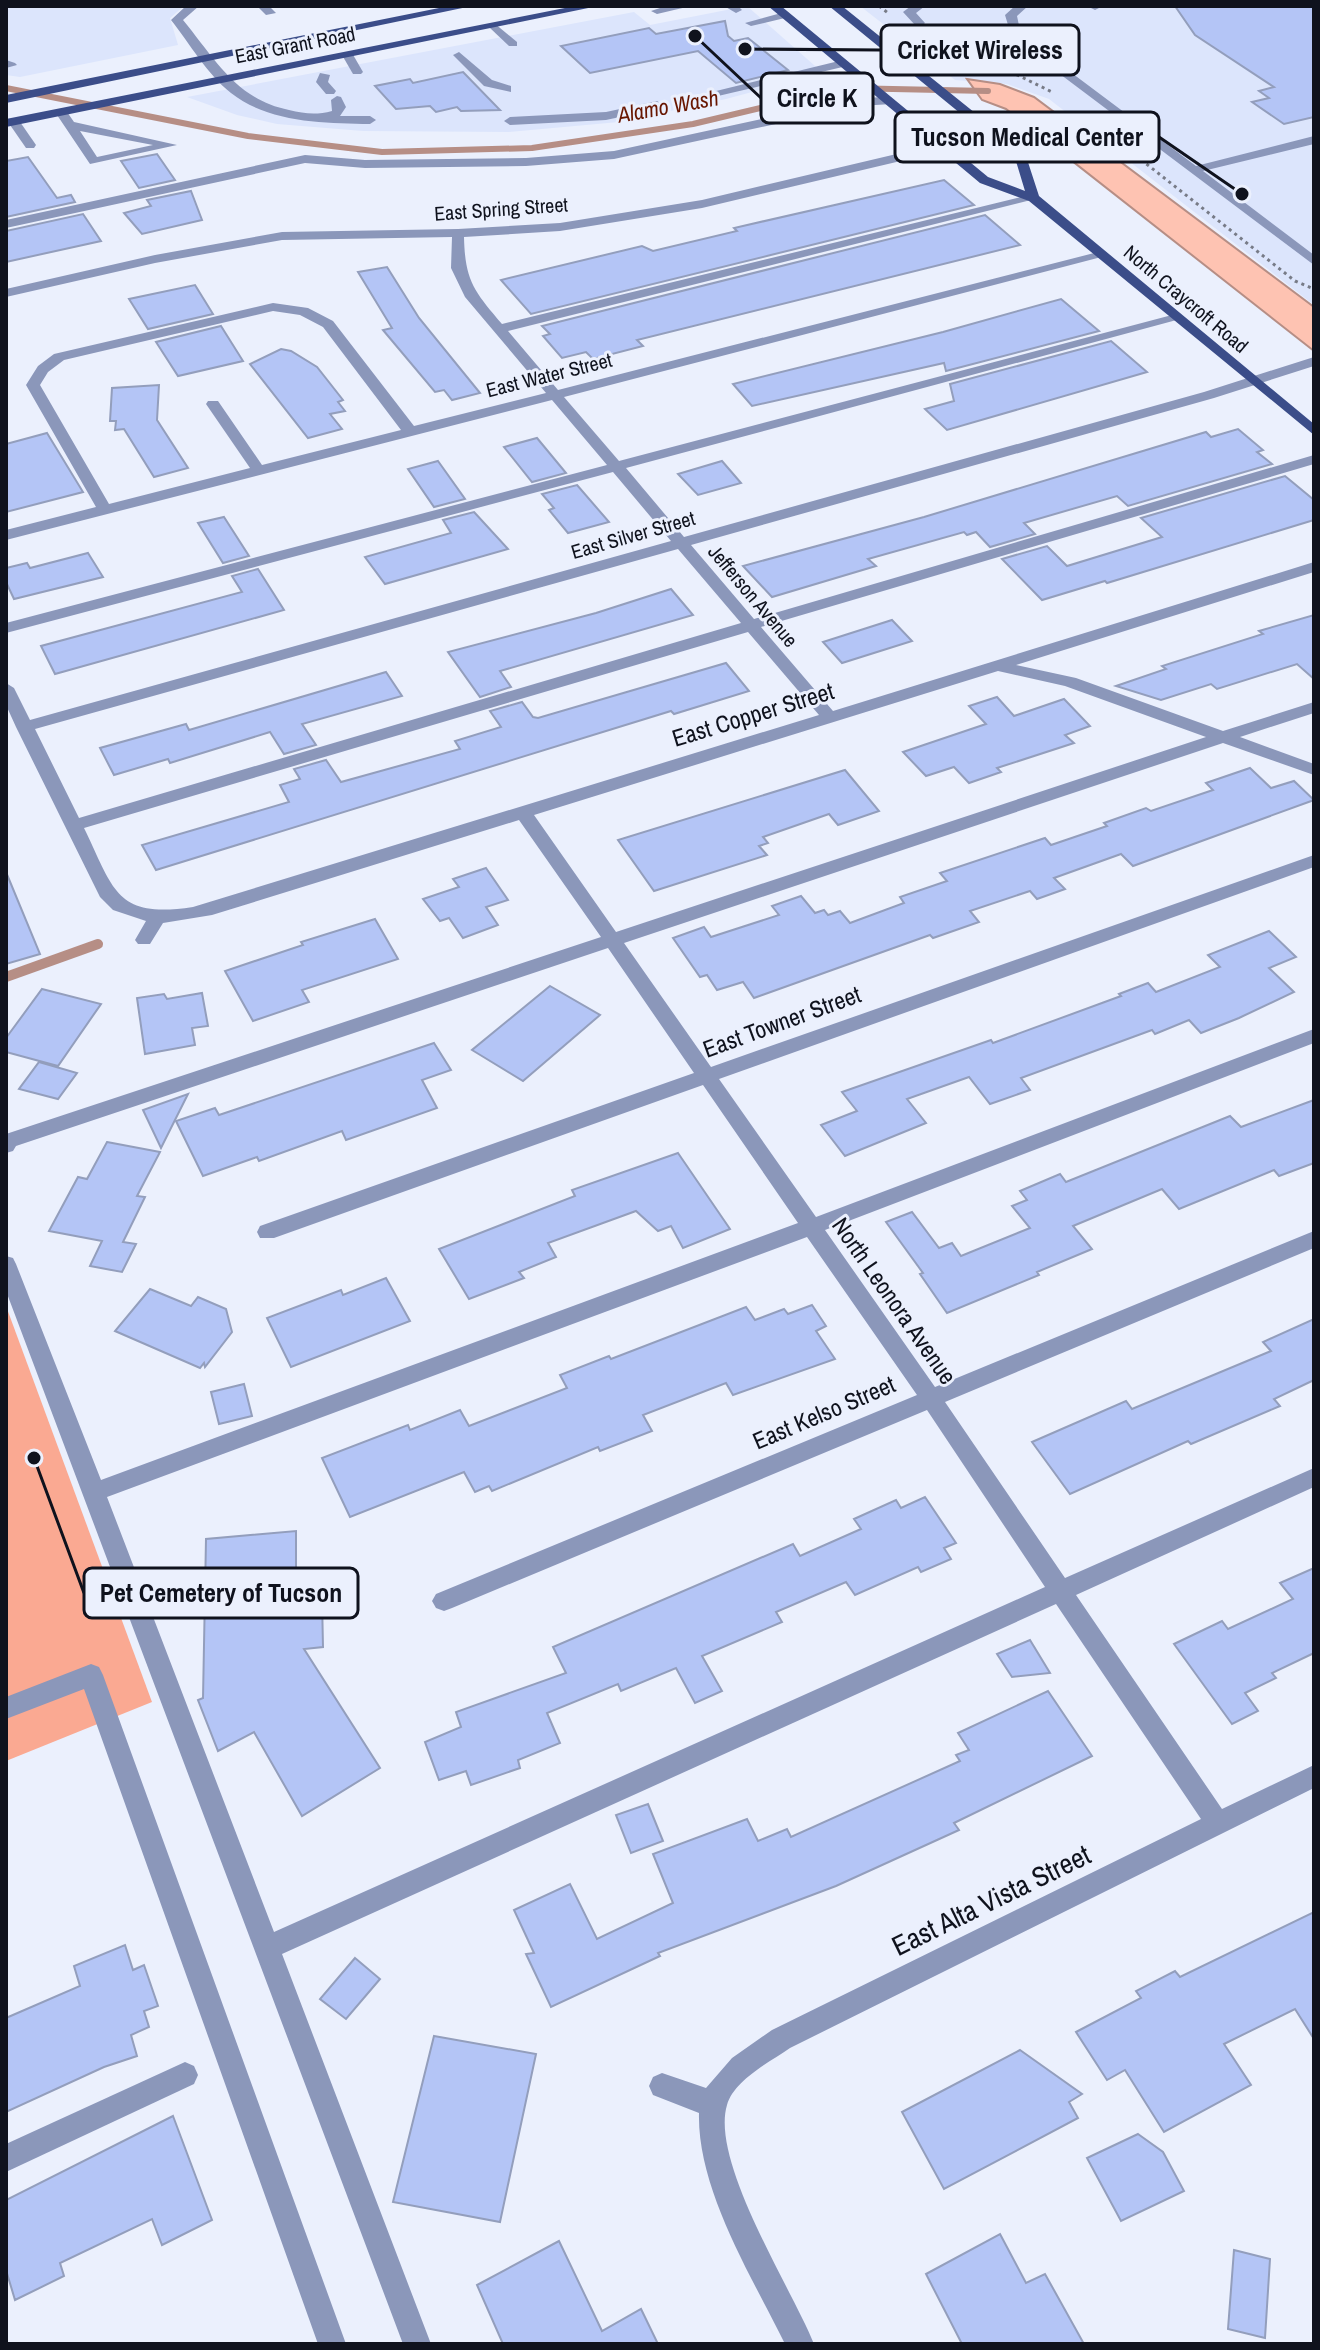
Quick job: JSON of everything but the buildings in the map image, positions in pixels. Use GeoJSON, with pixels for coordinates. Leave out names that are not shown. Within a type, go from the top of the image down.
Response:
{"type":"FeatureCollection","features":[{"type":"Feature","properties":{"kind":"main road","name":"East Grant Road"},"geometry":{"type":"LineString","coordinates":[[6,99],[464,6]]}},
{"type":"Feature","properties":{"kind":"main road","name":"East Grant Road"},"geometry":{"type":"LineString","coordinates":[[10,122],[592,6]]}},
{"type":"Feature","properties":{"kind":"main road","name":"North Craycroft Road"},"geometry":{"type":"LineString","coordinates":[[774,6],[984,180],[1033,198],[1314,431]]}},
{"type":"Feature","properties":{"kind":"main road"},"geometry":{"type":"LineString","coordinates":[[835,6],[1021,156],[1033,198]]}},
{"type":"Feature","properties":{"kind":"street"},"geometry":{"type":"LineString","coordinates":[[193,6],[177,20],[237,92],[268,109],[321,118],[370,120]]}},
{"type":"Feature","properties":{"kind":"street"},"geometry":{"type":"LineString","coordinates":[[654,8],[685,6]]}},
{"type":"Feature","properties":{"kind":"street"},"geometry":{"type":"LineString","coordinates":[[919,6],[909,12],[919,23]]}},
{"type":"Feature","properties":{"kind":"street"},"geometry":{"type":"LineString","coordinates":[[1022,6],[1011,15],[1016,36],[1314,261]]}},
{"type":"Feature","properties":{"kind":"street"},"geometry":{"type":"LineString","coordinates":[[654,8],[670,23]]}},
{"type":"Feature","properties":{"kind":"street"},"geometry":{"type":"LineString","coordinates":[[751,23],[785,15]]}},
{"type":"Feature","properties":{"kind":"street"},"geometry":{"type":"LineString","coordinates":[[494,26],[513,44]]}},
{"type":"Feature","properties":{"kind":"street"},"geometry":{"type":"LineString","coordinates":[[348,55],[357,72]]}},
{"type":"Feature","properties":{"kind":"street"},"geometry":{"type":"LineString","coordinates":[[459,55],[488,83],[507,89]]}},
{"type":"Feature","properties":{"kind":"street"},"geometry":{"type":"LineString","coordinates":[[718,92],[843,64]]}},
{"type":"Feature","properties":{"kind":"street"},"geometry":{"type":"LineString","coordinates":[[321,118],[337,113],[340,107],[322,82],[324,75]]}},
{"type":"Feature","properties":{"kind":"street"},"geometry":{"type":"LineString","coordinates":[[6,224],[305,159],[365,164],[526,162],[614,155],[859,102],[887,101]]}},
{"type":"Feature","properties":{"kind":"street"},"geometry":{"type":"LineString","coordinates":[[510,121],[606,116],[657,105]]}},
{"type":"Feature","properties":{"kind":"street"},"geometry":{"type":"LineString","coordinates":[[61,112],[94,161],[171,145],[70,125]]}},
{"type":"Feature","properties":{"kind":"street"},"geometry":{"type":"LineString","coordinates":[[10,122],[30,145]]}},
{"type":"Feature","properties":{"kind":"street","name":"East Spring Street"},"geometry":{"type":"LineString","coordinates":[[6,293],[155,259],[282,236],[458,233],[560,227],[702,204],[994,135]]}},
{"type":"Feature","properties":{"kind":"street"},"geometry":{"type":"LineString","coordinates":[[1193,170],[1314,140]]}},
{"type":"Feature","properties":{"kind":"street"},"geometry":{"type":"LineString","coordinates":[[499,329],[1033,198]]}},
{"type":"Feature","properties":{"kind":"street","name":"Jefferson Avenue"},"geometry":{"type":"LineString","coordinates":[[458,233],[461,279],[499,329],[829,717]]}},
{"type":"Feature","properties":{"kind":"street","name":"East Water Street"},"geometry":{"type":"LineString","coordinates":[[6,535],[1102,255]]}},
{"type":"Feature","properties":{"kind":"street"},"geometry":{"type":"LineString","coordinates":[[105,510],[33,385],[43,369],[59,357],[273,307],[303,311],[328,324],[410,431]]}},
{"type":"Feature","properties":{"kind":"street"},"geometry":{"type":"LineString","coordinates":[[6,628],[1177,318]]}},
{"type":"Feature","properties":{"kind":"street","name":"East Silver Street"},"geometry":{"type":"LineString","coordinates":[[24,727],[1314,361]]}},
{"type":"Feature","properties":{"kind":"street"},"geometry":{"type":"LineString","coordinates":[[213,404],[258,470]]}},
{"type":"Feature","properties":{"kind":"street"},"geometry":{"type":"LineString","coordinates":[[72,826],[1314,459]]}},
{"type":"Feature","properties":{"kind":"street","name":"East Copper Street"},"geometry":{"type":"LineString","coordinates":[[157,917],[206,911],[1314,567]]}},
{"type":"Feature","properties":{"kind":"street"},"geometry":{"type":"LineString","coordinates":[[996,665],[1070,682],[1314,770]]}},
{"type":"Feature","properties":{"kind":"street"},"geometry":{"type":"LineString","coordinates":[[6,688],[109,897],[119,907],[157,917],[144,940]]}},
{"type":"Feature","properties":{"kind":"street"},"geometry":{"type":"LineString","coordinates":[[6,1142],[1314,707]]}},
{"type":"Feature","properties":{"kind":"street","name":"North Leonora Avenue"},"geometry":{"type":"LineString","coordinates":[[523,812],[930,1397],[1218,1824]]}},
{"type":"Feature","properties":{"kind":"street","name":"East Towner Street"},"geometry":{"type":"LineString","coordinates":[[267,1232],[1314,861]]}},
{"type":"Feature","properties":{"kind":"street"},"geometry":{"type":"LineString","coordinates":[[94,1492],[811,1227],[1314,1036]]}},
{"type":"Feature","properties":{"kind":"street","name":"East Kelso Street"},"geometry":{"type":"LineString","coordinates":[[444,1601],[1314,1239]]}},
{"type":"Feature","properties":{"kind":"street"},"geometry":{"type":"LineString","coordinates":[[6,1264],[417,2344]]}},
{"type":"Feature","properties":{"kind":"street"},"geometry":{"type":"LineString","coordinates":[[266,1948],[1314,1477]]}},
{"type":"Feature","properties":{"kind":"street"},"geometry":{"type":"LineString","coordinates":[[6,1708],[91,1675],[332,2344]]}},
{"type":"Feature","properties":{"kind":"street","name":"East Alta Vista Street"},"geometry":{"type":"LineString","coordinates":[[713,2104],[730,2078],[781,2039],[1314,1776]]}},
{"type":"Feature","properties":{"kind":"street"},"geometry":{"type":"LineString","coordinates":[[6,2158],[185,2075]]}},
{"type":"Feature","properties":{"kind":"street"},"geometry":{"type":"LineString","coordinates":[[662,2086],[713,2104],[712,2134],[718,2167],[800,2344]]}},
{"type":"Feature","properties":{"kind":"path"},"geometry":{"type":"LineString","coordinates":[[879,6],[889,14]]}},
{"type":"Feature","properties":{"kind":"path"},"geometry":{"type":"LineString","coordinates":[[914,43],[940,53],[995,64],[1055,94]]}},
{"type":"Feature","properties":{"kind":"path"},"geometry":{"type":"LineString","coordinates":[[1125,146],[1138,160],[1295,281],[1314,289]]}},
{"type":"Feature","properties":{"kind":"shaded area"},"geometry":{"type":"Polygon","coordinates":[[[6,6],[184,6],[170,18],[178,45],[20,77],[6,75],[6,6]]]}},
{"type":"Feature","properties":{"kind":"shaded area"},"geometry":{"type":"Polygon","coordinates":[[[747,6],[823,73],[726,99],[619,122],[509,132],[363,131],[277,124],[237,115],[187,97],[634,12],[650,25],[747,6]]]}},
{"type":"Feature","properties":{"kind":"shaded area"},"geometry":{"type":"Polygon","coordinates":[[[860,6],[1314,6],[1314,305],[1049,99],[1007,84],[955,80],[860,6]]]}},
{"type":"Feature","properties":{"kind":"shaded area"},"geometry":{"type":"Polygon","coordinates":[[[967,79],[1000,84],[1034,97],[1314,307],[1314,351],[1006,109],[982,100],[967,79]]]}},
{"type":"Feature","properties":{"kind":"shaded area"},"geometry":{"type":"Polygon","coordinates":[[[6,1306],[152,1702],[6,1761],[6,1306]]]}},
{"type":"Feature","properties":{"kind":"waterway","name":"Alamo Wash"},"geometry":{"type":"LineString","coordinates":[[6,88],[248,136],[382,152],[532,148],[693,124],[845,88],[988,91]]}},
{"type":"Feature","properties":{"kind":"waterway"},"geometry":{"type":"LineString","coordinates":[[6,977],[98,944]]}},
{"type":"Feature","properties":{"kind":"place","name":"Circle K"},"geometry":{"type":"Point","coordinates":[695,36]}},
{"type":"Feature","properties":{"kind":"place","name":"Cricket Wireless"},"geometry":{"type":"Point","coordinates":[745,49]}},
{"type":"Feature","properties":{"kind":"place","name":"Tucson Medical Center"},"geometry":{"type":"Point","coordinates":[1242,194]}},
{"type":"Feature","properties":{"kind":"place","name":"Pet Cemetery of Tucson"},"geometry":{"type":"Point","coordinates":[34,1458]}}]}
